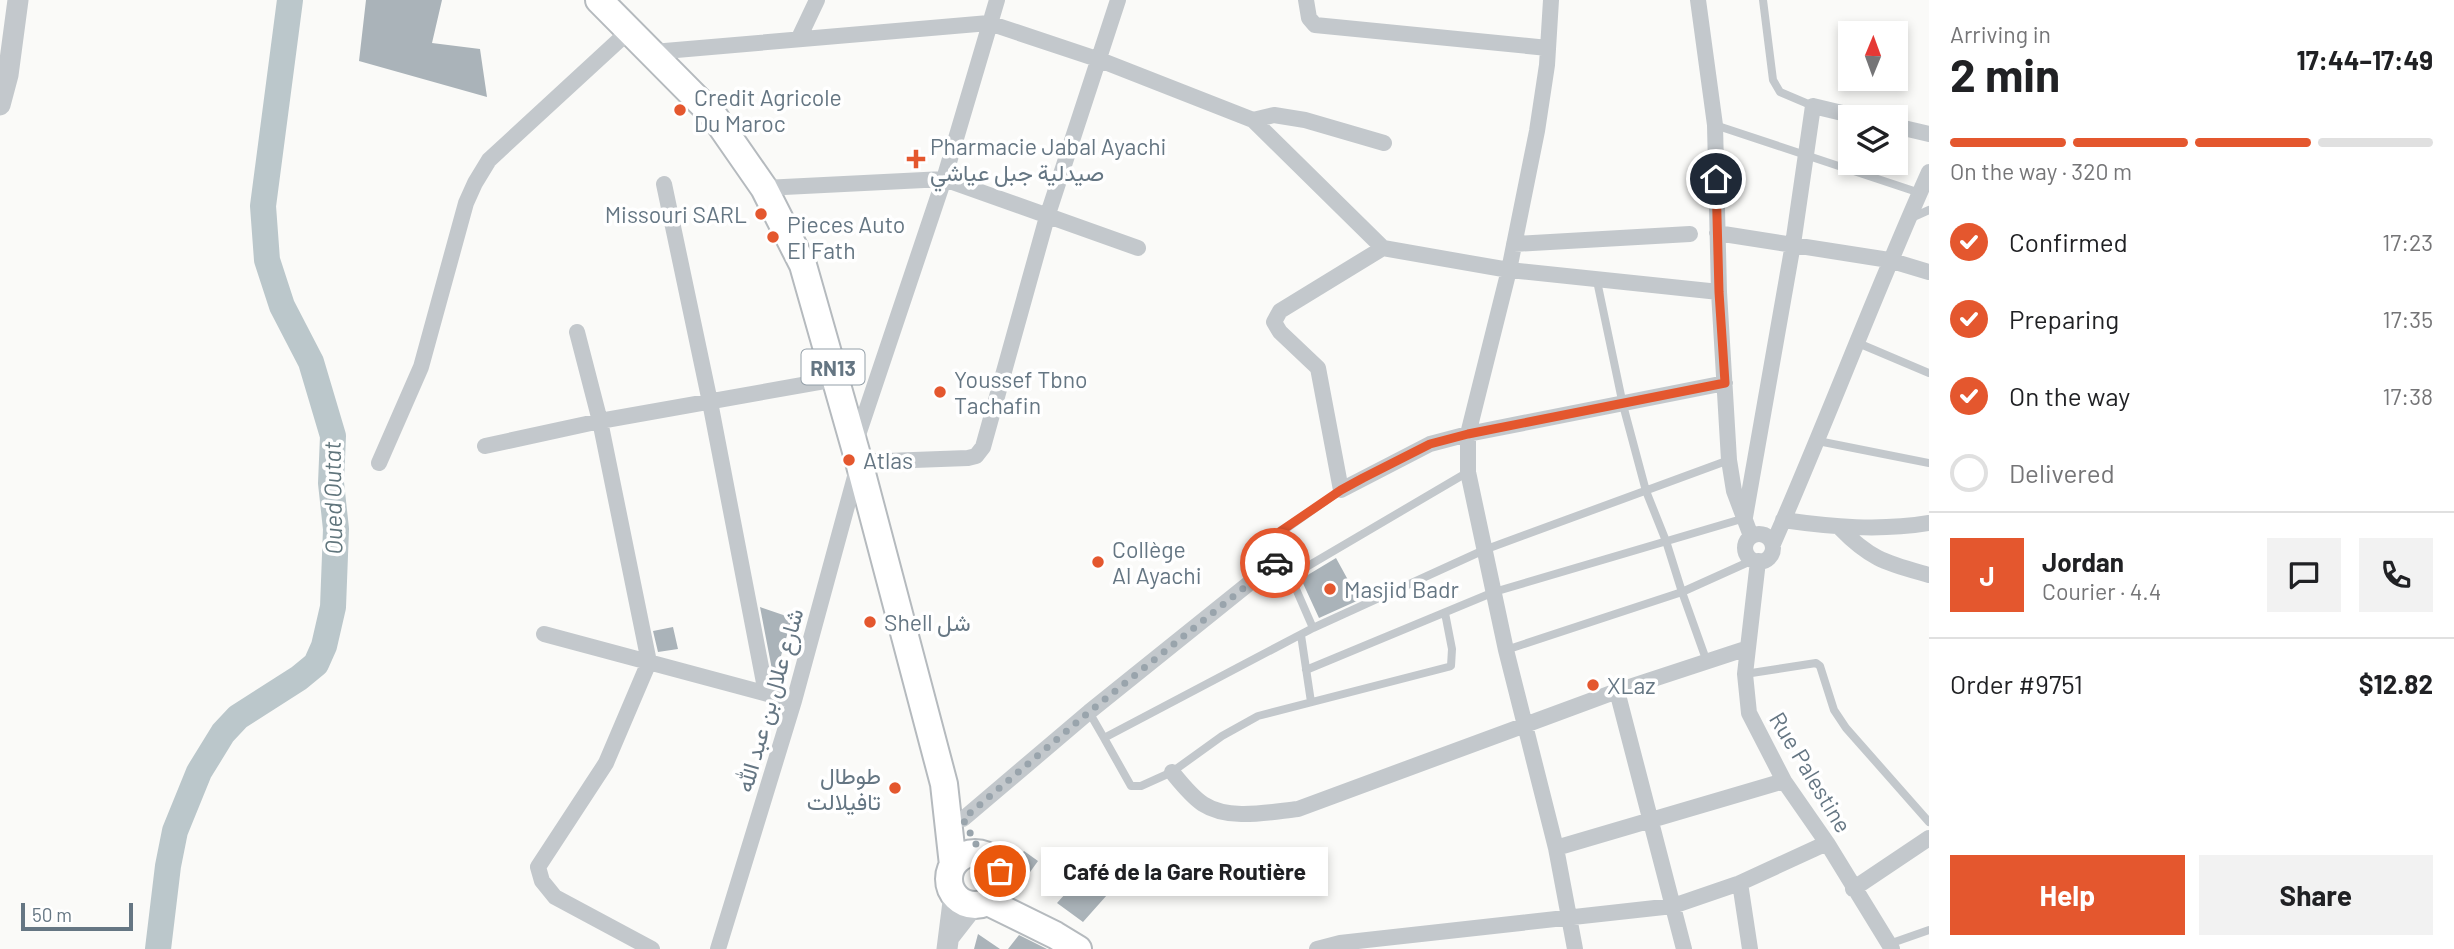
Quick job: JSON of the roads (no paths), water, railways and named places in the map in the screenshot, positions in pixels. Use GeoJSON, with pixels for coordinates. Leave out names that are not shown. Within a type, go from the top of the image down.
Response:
{"type":"FeatureCollection","features":[{"type":"Feature","properties":{"kind":"main road","name":"RN13"},"geometry":{"type":"LineString","coordinates":[[608,3],[629,31],[653,52],[714,116],[764,188],[803,265],[944,784],[953,865],[949,880],[1078,949]]}},
{"type":"Feature","properties":{"kind":"main road","name":"RN13"},"geometry":{"type":"LineString","coordinates":[[944,784],[981,854],[996,863],[979,895]]}},
{"type":"Feature","properties":{"kind":"main road"},"geometry":{"type":"LineString","coordinates":[[953,865],[965,855],[981,854]]}},
{"type":"Feature","properties":{"kind":"street"},"geometry":{"type":"LineString","coordinates":[[0,105],[8,75],[18,0]]}},
{"type":"Feature","properties":{"kind":"street"},"geometry":{"type":"LineString","coordinates":[[799,38],[817,0]]}},
{"type":"Feature","properties":{"kind":"street","name":"شارع علال بن عبد الله"},"geometry":{"type":"LineString","coordinates":[[718,949],[794,701],[856,454],[944,179],[997,0]]}},
{"type":"Feature","properties":{"kind":"street"},"geometry":{"type":"LineString","coordinates":[[856,454],[976,456],[983,447],[1047,216],[1118,0]]}},
{"type":"Feature","properties":{"kind":"street"},"geometry":{"type":"LineString","coordinates":[[1306,0],[1309,18],[1315,25],[1548,48]]}},
{"type":"Feature","properties":{"kind":"street"},"geometry":{"type":"LineString","coordinates":[[1550,0],[1548,48],[1537,131],[1509,270],[1468,434],[1468,472],[1506,650],[1527,724],[1556,848],[1574,949]]}},
{"type":"Feature","properties":{"kind":"street"},"geometry":{"type":"LineString","coordinates":[[1698,0],[1715,125],[1719,292],[1729,460],[1734,491],[1751,536]]}},
{"type":"Feature","properties":{"kind":"street"},"geometry":{"type":"LineString","coordinates":[[653,52],[989,23],[1100,60],[1253,120],[1383,248],[1509,270],[1719,292]]}},
{"type":"Feature","properties":{"kind":"street"},"geometry":{"type":"LineString","coordinates":[[379,463],[421,367],[466,203],[475,183],[489,160],[629,31]]}},
{"type":"Feature","properties":{"kind":"street"},"geometry":{"type":"LineString","coordinates":[[1745,518],[1793,244],[1813,106],[1838,112]]}},
{"type":"Feature","properties":{"kind":"street"},"geometry":{"type":"LineString","coordinates":[[1253,120],[1274,116],[1305,121],[1384,143]]}},
{"type":"Feature","properties":{"kind":"street"},"geometry":{"type":"LineString","coordinates":[[1908,129],[1929,134]]}},
{"type":"Feature","properties":{"kind":"street"},"geometry":{"type":"LineString","coordinates":[[1773,544],[1762,534],[1751,536],[1746,551],[1755,561],[1769,558],[1858,343],[1889,260],[1929,172]]}},
{"type":"Feature","properties":{"kind":"street"},"geometry":{"type":"LineString","coordinates":[[764,188],[944,179],[1138,248]]}},
{"type":"Feature","properties":{"kind":"street"},"geometry":{"type":"LineString","coordinates":[[664,184],[710,402],[766,693]]}},
{"type":"Feature","properties":{"kind":"street"},"geometry":{"type":"LineString","coordinates":[[1717,233],[1889,260],[1929,272]]}},
{"type":"Feature","properties":{"kind":"street"},"geometry":{"type":"LineString","coordinates":[[1514,244],[1689,234]]}},
{"type":"Feature","properties":{"kind":"street"},"geometry":{"type":"LineString","coordinates":[[1383,248],[1280,311],[1274,322],[1280,332],[1318,368],[1341,490],[1430,444],[1725,383]]}},
{"type":"Feature","properties":{"kind":"street"},"geometry":{"type":"LineString","coordinates":[[577,332],[600,422],[649,662],[606,762],[538,867],[542,881],[555,897],[652,949]]}},
{"type":"Feature","properties":{"kind":"street"},"geometry":{"type":"LineString","coordinates":[[485,446],[836,379]]}},
{"type":"Feature","properties":{"kind":"street"},"geometry":{"type":"LineString","coordinates":[[1783,520],[1840,528],[1929,523]]}},
{"type":"Feature","properties":{"kind":"street"},"geometry":{"type":"LineString","coordinates":[[1840,528],[1858,547],[1874,557],[1929,575]]}},
{"type":"Feature","properties":{"kind":"street"},"geometry":{"type":"LineString","coordinates":[[963,819],[1089,712],[1282,557]]}},
{"type":"Feature","properties":{"kind":"street","name":"Rue Palestine"},"geometry":{"type":"LineString","coordinates":[[1755,561],[1745,674],[1749,713],[1784,781],[1827,843],[1891,946]]}},
{"type":"Feature","properties":{"kind":"street"},"geometry":{"type":"LineString","coordinates":[[544,634],[794,701]]}},
{"type":"Feature","properties":{"kind":"street"},"geometry":{"type":"LineString","coordinates":[[1172,772],[1198,800],[1221,812],[1259,813],[1298,809],[1617,691],[1748,648]]}},
{"type":"Feature","properties":{"kind":"street"},"geometry":{"type":"LineString","coordinates":[[1617,691],[1684,949]]}},
{"type":"Feature","properties":{"kind":"street"},"geometry":{"type":"LineString","coordinates":[[1556,848],[1784,781]]}},
{"type":"Feature","properties":{"kind":"street"},"geometry":{"type":"LineString","coordinates":[[1853,888],[1929,838]]}},
{"type":"Feature","properties":{"kind":"street"},"geometry":{"type":"LineString","coordinates":[[1317,949],[1340,943],[1673,906],[1740,883],[1827,843]]}},
{"type":"Feature","properties":{"kind":"street"},"geometry":{"type":"LineString","coordinates":[[1740,883],[1750,949]]}},
{"type":"Feature","properties":{"kind":"street"},"geometry":{"type":"LineString","coordinates":[[948,943],[979,895]]}},
{"type":"Feature","properties":{"kind":"lane"},"geometry":{"type":"LineString","coordinates":[[1763,0],[1773,80],[1780,92],[1813,106]]}},
{"type":"Feature","properties":{"kind":"lane"},"geometry":{"type":"LineString","coordinates":[[1715,125],[1920,193]]}},
{"type":"Feature","properties":{"kind":"lane"},"geometry":{"type":"LineString","coordinates":[[1907,220],[1929,209]]}},
{"type":"Feature","properties":{"kind":"lane"},"geometry":{"type":"LineString","coordinates":[[1597,281],[1623,405],[1646,491],[1707,662]]}},
{"type":"Feature","properties":{"kind":"lane"},"geometry":{"type":"LineString","coordinates":[[1858,343],[1929,373]]}},
{"type":"Feature","properties":{"kind":"lane"},"geometry":{"type":"LineString","coordinates":[[1818,441],[1929,463]]}},
{"type":"Feature","properties":{"kind":"lane"},"geometry":{"type":"LineString","coordinates":[[1104,738],[1313,628],[1484,550],[1729,460]]}},
{"type":"Feature","properties":{"kind":"lane"},"geometry":{"type":"LineString","coordinates":[[1291,576],[1468,472]]}},
{"type":"Feature","properties":{"kind":"lane"},"geometry":{"type":"LineString","coordinates":[[1313,628],[1276,542],[1278,533],[1341,490]]}},
{"type":"Feature","properties":{"kind":"lane"},"geometry":{"type":"LineString","coordinates":[[1306,670],[1494,592],[1745,518]]}},
{"type":"Feature","properties":{"kind":"lane"},"geometry":{"type":"LineString","coordinates":[[1506,650],[1682,592],[1755,561]]}},
{"type":"Feature","properties":{"kind":"lane"},"geometry":{"type":"LineString","coordinates":[[1089,712],[1131,786],[1141,786],[1172,772],[1237,726],[1278,710],[1451,666],[1452,649],[1445,613]]}},
{"type":"Feature","properties":{"kind":"lane"},"geometry":{"type":"LineString","coordinates":[[1301,635],[1311,702]]}},
{"type":"Feature","properties":{"kind":"lane"},"geometry":{"type":"LineString","coordinates":[[1745,674],[1816,663],[1820,666],[1834,710],[1846,728],[1929,822]]}},
{"type":"Feature","properties":{"kind":"lane"},"geometry":{"type":"LineString","coordinates":[[1891,946],[1929,930]]}},
{"type":"Feature","properties":{"kind":"waterway","name":"Oued Outat"},"geometry":{"type":"LineString","coordinates":[[158,949],[175,831],[199,772],[223,733],[238,717],[316,664],[324,646],[333,607],[336,529],[331,483],[333,436],[311,362],[282,306],[267,260],[263,206],[290,0]]}},
{"type":"Feature","properties":{"kind":"place","name":"Credit Agricole Du Maroc"},"geometry":{"type":"Point","coordinates":[680,110]}},
{"type":"Feature","properties":{"kind":"place","name":"Pharmacie Jabal Ayachi صيدلية جبل عياشي"},"geometry":{"type":"Point","coordinates":[916,159]}},
{"type":"Feature","properties":{"kind":"place","name":"Missouri SARL"},"geometry":{"type":"Point","coordinates":[761,214]}},
{"type":"Feature","properties":{"kind":"place","name":"Pieces Auto El Fath"},"geometry":{"type":"Point","coordinates":[773,237]}},
{"type":"Feature","properties":{"kind":"place","name":"Youssef Tbno Tachafin"},"geometry":{"type":"Point","coordinates":[940,392]}},
{"type":"Feature","properties":{"kind":"place","name":"Atlas"},"geometry":{"type":"Point","coordinates":[849,460]}},
{"type":"Feature","properties":{"kind":"place","name":"Collège Al Ayachi"},"geometry":{"type":"Point","coordinates":[1098,562]}},
{"type":"Feature","properties":{"kind":"place","name":"Masjid Badr"},"geometry":{"type":"Point","coordinates":[1330,589]}},
{"type":"Feature","properties":{"kind":"place","name":"Shell شل"},"geometry":{"type":"Point","coordinates":[870,622]}},
{"type":"Feature","properties":{"kind":"place","name":"XLaz"},"geometry":{"type":"Point","coordinates":[1593,685]}},
{"type":"Feature","properties":{"kind":"place","name":"طوطال تافيلالت"},"geometry":{"type":"Point","coordinates":[895,788]}},
{"type":"Feature","properties":{"kind":"place","name":"Café de la Gare Routière"},"geometry":{"type":"Point","coordinates":[1000,871]}}]}
